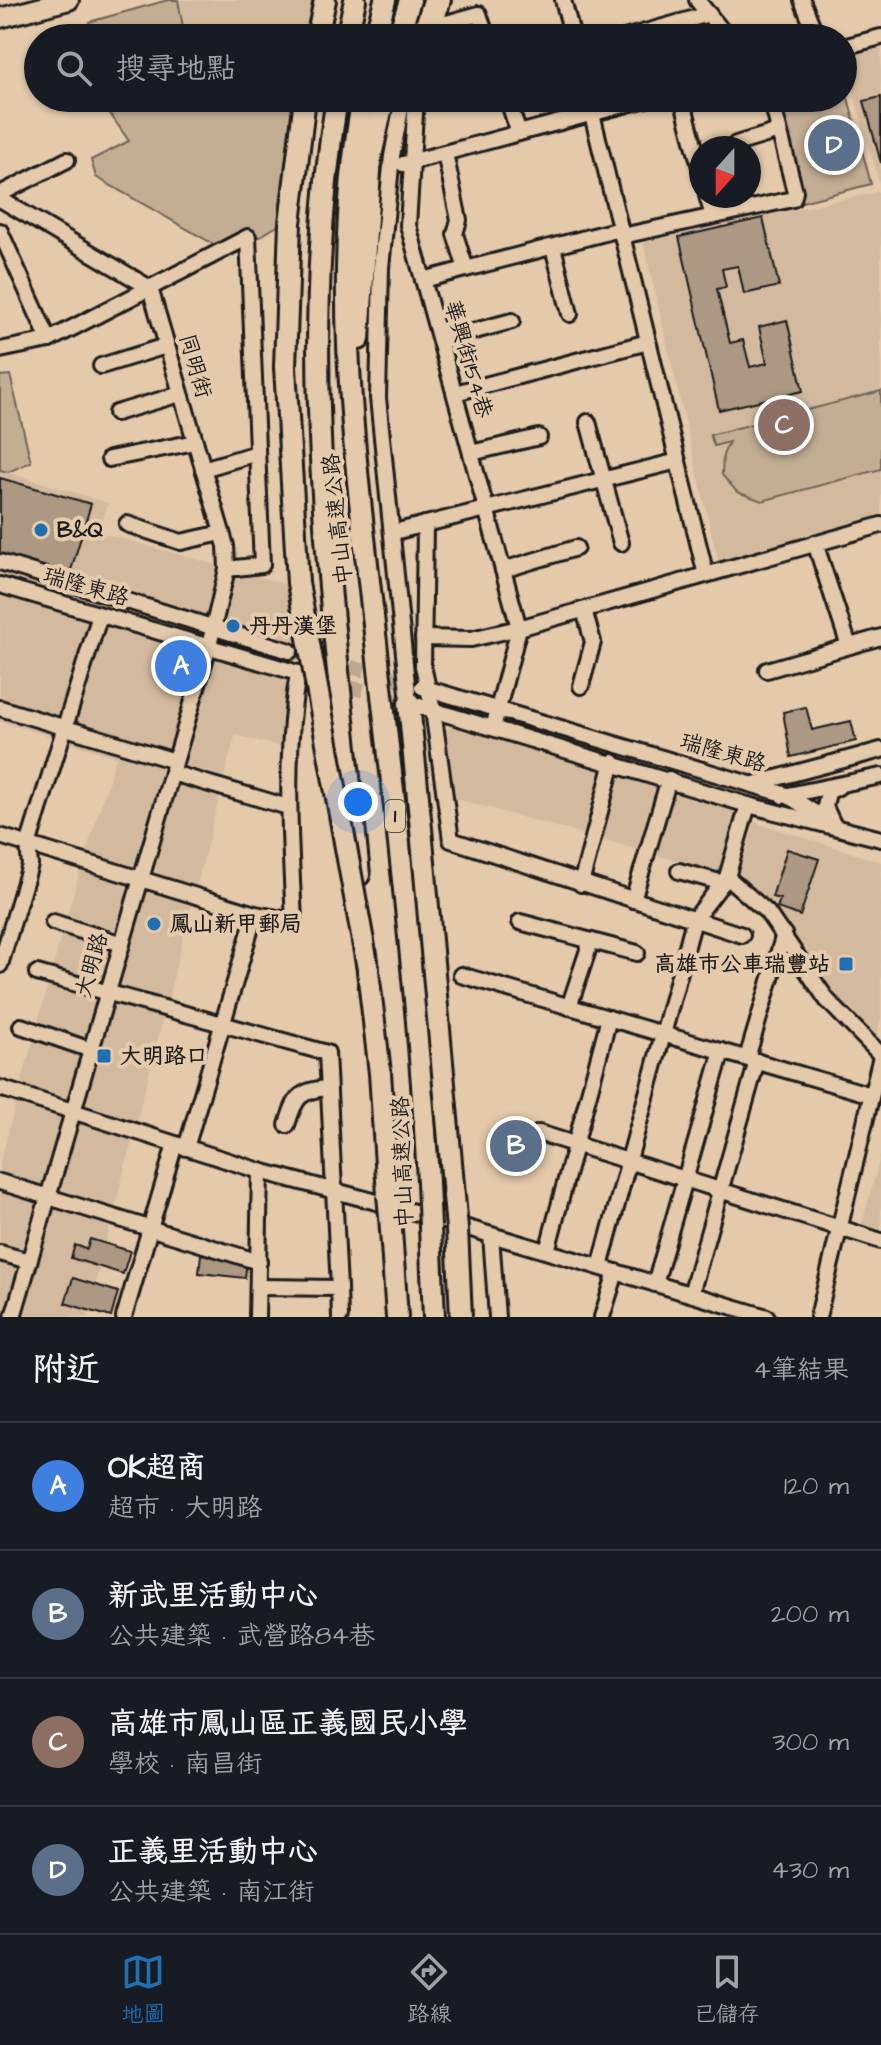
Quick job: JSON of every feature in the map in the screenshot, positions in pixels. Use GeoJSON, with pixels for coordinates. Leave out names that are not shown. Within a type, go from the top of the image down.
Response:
{"type":"FeatureCollection","features":[{"type":"Feature","properties":{"kind":"highway"},"geometry":{"type":"LineString","coordinates":[[320,24],[325,0]]}},
{"type":"Feature","properties":{"kind":"highway"},"geometry":{"type":"LineString","coordinates":[[350,24],[355,0]]}},
{"type":"Feature","properties":{"kind":"highway"},"geometry":{"type":"LineString","coordinates":[[379,24],[385,0]]}},
{"type":"Feature","properties":{"kind":"highway"},"geometry":{"type":"LineString","coordinates":[[402,24],[410,0]]}},
{"type":"Feature","properties":{"kind":"highway"},"geometry":{"type":"LineString","coordinates":[[303,112],[290,223],[285,367],[298,583],[368,969]]}},
{"type":"Feature","properties":{"kind":"highway","name":"中山高速公路"},"geometry":{"type":"LineString","coordinates":[[335,112],[319,240],[316,340],[319,451],[380,1073],[397,1317]]}},
{"type":"Feature","properties":{"kind":"highway","name":"中山高速公路"},"geometry":{"type":"LineString","coordinates":[[360,112],[353,152],[345,264],[351,427],[423,1069],[422,1208],[430,1227],[434,1317]]}},
{"type":"Feature","properties":{"kind":"highway"},"geometry":{"type":"LineString","coordinates":[[351,427],[371,156],[381,112]]}},
{"type":"Feature","properties":{"kind":"highway"},"geometry":{"type":"LineString","coordinates":[[409,703],[457,1229],[461,1317]]}},
{"type":"Feature","properties":{"kind":"main road"},"geometry":{"type":"LineString","coordinates":[[0,18],[69,0]]}},
{"type":"Feature","properties":{"kind":"street"},"geometry":{"type":"LineString","coordinates":[[563,0],[569,24]]}},
{"type":"Feature","properties":{"kind":"street"},"geometry":{"type":"LineString","coordinates":[[697,0],[717,24]]}},
{"type":"Feature","properties":{"kind":"street"},"geometry":{"type":"LineString","coordinates":[[802,0],[811,24]]}},
{"type":"Feature","properties":{"kind":"street"},"geometry":{"type":"LineString","coordinates":[[430,24],[438,2]]}},
{"type":"Feature","properties":{"kind":"street"},"geometry":{"type":"LineString","coordinates":[[452,24],[479,14],[482,24]]}},
{"type":"Feature","properties":{"kind":"street"},"geometry":{"type":"LineString","coordinates":[[674,24],[709,14]]}},
{"type":"Feature","properties":{"kind":"street"},"geometry":{"type":"LineString","coordinates":[[857,43],[881,37]]}},
{"type":"Feature","properties":{"kind":"street"},"geometry":{"type":"LineString","coordinates":[[401,112],[391,167],[381,268],[378,398],[409,703]]}},
{"type":"Feature","properties":{"kind":"street","name":"華興街154巷"},"geometry":{"type":"LineString","coordinates":[[415,112],[408,225],[519,628]]}},
{"type":"Feature","properties":{"kind":"street"},"geometry":{"type":"LineString","coordinates":[[512,112],[519,133]]}},
{"type":"Feature","properties":{"kind":"street"},"geometry":{"type":"LineString","coordinates":[[391,167],[599,112]]}},
{"type":"Feature","properties":{"kind":"street"},"geometry":{"type":"LineString","coordinates":[[686,112],[692,136]]}},
{"type":"Feature","properties":{"kind":"street"},"geometry":{"type":"LineString","coordinates":[[423,280],[553,247],[713,216],[795,196],[774,112]]}},
{"type":"Feature","properties":{"kind":"street"},"geometry":{"type":"LineString","coordinates":[[592,114],[706,575]]}},
{"type":"Feature","properties":{"kind":"street"},"geometry":{"type":"LineString","coordinates":[[761,136],[779,131]]}},
{"type":"Feature","properties":{"kind":"street"},"geometry":{"type":"LineString","coordinates":[[445,153],[459,220],[455,234],[466,269]]}},
{"type":"Feature","properties":{"kind":"street"},"geometry":{"type":"LineString","coordinates":[[67,160],[0,197],[150,288]]}},
{"type":"Feature","properties":{"kind":"street"},"geometry":{"type":"LineString","coordinates":[[711,208],[713,216]]}},
{"type":"Feature","properties":{"kind":"street"},"geometry":{"type":"LineString","coordinates":[[0,231],[49,340]]}},
{"type":"Feature","properties":{"kind":"street"},"geometry":{"type":"LineString","coordinates":[[0,350],[49,340],[248,237],[262,565],[227,569]]}},
{"type":"Feature","properties":{"kind":"street"},"geometry":{"type":"LineString","coordinates":[[553,247],[570,314]]}},
{"type":"Feature","properties":{"kind":"street","name":"同明街"},"geometry":{"type":"LineString","coordinates":[[150,288],[222,533],[227,569],[214,626]]}},
{"type":"Feature","properties":{"kind":"street"},"geometry":{"type":"LineString","coordinates":[[441,340],[512,321]]}},
{"type":"Feature","properties":{"kind":"street"},"geometry":{"type":"LineString","coordinates":[[455,393],[648,342]]}},
{"type":"Feature","properties":{"kind":"street"},"geometry":{"type":"LineString","coordinates":[[101,366],[166,346]]}},
{"type":"Feature","properties":{"kind":"street"},"geometry":{"type":"LineString","coordinates":[[116,413],[180,394]]}},
{"type":"Feature","properties":{"kind":"street"},"geometry":{"type":"LineString","coordinates":[[588,422],[621,543]]}},
{"type":"Feature","properties":{"kind":"street"},"geometry":{"type":"LineString","coordinates":[[471,453],[539,437]]}},
{"type":"Feature","properties":{"kind":"street"},"geometry":{"type":"LineString","coordinates":[[109,459],[195,442]]}},
{"type":"Feature","properties":{"kind":"street"},"geometry":{"type":"LineString","coordinates":[[203,469],[257,453]]}},
{"type":"Feature","properties":{"kind":"street"},"geometry":{"type":"LineString","coordinates":[[394,532],[678,461]]}},
{"type":"Feature","properties":{"kind":"street"},"geometry":{"type":"LineString","coordinates":[[127,524],[181,542],[222,533]]}},
{"type":"Feature","properties":{"kind":"street"},"geometry":{"type":"LineString","coordinates":[[425,524],[423,638],[426,688],[433,710],[451,840],[742,935]]}},
{"type":"Feature","properties":{"kind":"street"},"geometry":{"type":"LineString","coordinates":[[423,638],[471,639],[519,628],[881,525]]}},
{"type":"Feature","properties":{"kind":"street"},"geometry":{"type":"LineString","coordinates":[[815,543],[849,646]]}},
{"type":"Feature","properties":{"kind":"street"},"geometry":{"type":"LineString","coordinates":[[503,570],[576,548]]}},
{"type":"Feature","properties":{"kind":"street","name":"瑞隆東路"},"geometry":{"type":"LineString","coordinates":[[0,562],[290,651]]}},
{"type":"Feature","properties":{"kind":"street","name":"瑞隆東路"},"geometry":{"type":"LineString","coordinates":[[0,585],[298,673],[291,710],[288,807]]}},
{"type":"Feature","properties":{"kind":"street"},"geometry":{"type":"LineString","coordinates":[[581,686],[593,642],[584,610]]}},
{"type":"Feature","properties":{"kind":"street"},"geometry":{"type":"LineString","coordinates":[[0,965],[30,865],[28,845],[100,615]]}},
{"type":"Feature","properties":{"kind":"street","name":"大明路"},"geometry":{"type":"LineString","coordinates":[[13,1317],[214,626]]}},
{"type":"Feature","properties":{"kind":"street"},"geometry":{"type":"LineString","coordinates":[[493,728],[519,628]]}},
{"type":"Feature","properties":{"kind":"street"},"geometry":{"type":"LineString","coordinates":[[767,670],[881,637]]}},
{"type":"Feature","properties":{"kind":"street","name":"瑞隆東路"},"geometry":{"type":"LineString","coordinates":[[407,682],[787,795]]}},
{"type":"Feature","properties":{"kind":"street","name":"瑞隆東路"},"geometry":{"type":"LineString","coordinates":[[409,703],[748,805],[787,795]]}},
{"type":"Feature","properties":{"kind":"street"},"geometry":{"type":"LineString","coordinates":[[0,708],[66,728],[288,807],[294,921],[255,914],[0,836]]}},
{"type":"Feature","properties":{"kind":"street"},"geometry":{"type":"LineString","coordinates":[[752,784],[881,750]]}},
{"type":"Feature","properties":{"kind":"street"},"geometry":{"type":"LineString","coordinates":[[581,884],[613,762]]}},
{"type":"Feature","properties":{"kind":"street"},"geometry":{"type":"LineString","coordinates":[[782,812],[792,775]]}},
{"type":"Feature","properties":{"kind":"street"},"geometry":{"type":"LineString","coordinates":[[787,795],[881,776]]}},
{"type":"Feature","properties":{"kind":"street"},"geometry":{"type":"LineString","coordinates":[[633,900],[669,779]]}},
{"type":"Feature","properties":{"kind":"street"},"geometry":{"type":"LineString","coordinates":[[834,824],[825,807],[828,792],[838,787]]}},
{"type":"Feature","properties":{"kind":"street"},"geometry":{"type":"LineString","coordinates":[[787,795],[834,824]]}},
{"type":"Feature","properties":{"kind":"street"},"geometry":{"type":"LineString","coordinates":[[600,1267],[694,920],[725,880],[748,805],[834,824],[881,839]]}},
{"type":"Feature","properties":{"kind":"street"},"geometry":{"type":"LineString","coordinates":[[679,871],[725,880],[767,912],[827,1000],[881,1056],[818,1317]]}},
{"type":"Feature","properties":{"kind":"street"},"geometry":{"type":"LineString","coordinates":[[124,1317],[150,1229],[222,1025],[255,914]]}},
{"type":"Feature","properties":{"kind":"street"},"geometry":{"type":"LineString","coordinates":[[53,922],[122,944]]}},
{"type":"Feature","properties":{"kind":"street"},"geometry":{"type":"LineString","coordinates":[[520,922],[637,953]]}},
{"type":"Feature","properties":{"kind":"street"},"geometry":{"type":"LineString","coordinates":[[691,1294],[784,934]]}},
{"type":"Feature","properties":{"kind":"street"},"geometry":{"type":"LineString","coordinates":[[569,1007],[591,941]]}},
{"type":"Feature","properties":{"kind":"street"},"geometry":{"type":"LineString","coordinates":[[37,973],[327,1053],[340,1317]]}},
{"type":"Feature","properties":{"kind":"street"},"geometry":{"type":"LineString","coordinates":[[461,975],[871,1095]]}},
{"type":"Feature","properties":{"kind":"street"},"geometry":{"type":"LineString","coordinates":[[547,1251],[609,1018]]}},
{"type":"Feature","properties":{"kind":"street"},"geometry":{"type":"LineString","coordinates":[[21,1026],[91,1050]]}},
{"type":"Feature","properties":{"kind":"street"},"geometry":{"type":"LineString","coordinates":[[655,1284],[722,1051]]}},
{"type":"Feature","properties":{"kind":"street"},"geometry":{"type":"LineString","coordinates":[[0,1088],[332,1192],[422,1208],[491,1235],[767,1317]]}},
{"type":"Feature","properties":{"kind":"street"},"geometry":{"type":"LineString","coordinates":[[287,1125],[294,1100],[302,1092],[328,1088]]}},
{"type":"Feature","properties":{"kind":"street"},"geometry":{"type":"LineString","coordinates":[[539,1133],[881,1241]]}},
{"type":"Feature","properties":{"kind":"street"},"geometry":{"type":"LineString","coordinates":[[257,1317],[260,1171]]}},
{"type":"Feature","properties":{"kind":"street"},"geometry":{"type":"LineString","coordinates":[[0,1182],[259,1262]]}},
{"type":"Feature","properties":{"kind":"street"},"geometry":{"type":"LineString","coordinates":[[491,1235],[497,1317]]}},
{"type":"Feature","properties":{"kind":"street"},"geometry":{"type":"LineString","coordinates":[[0,1253],[29,1261]]}},
{"type":"Feature","properties":{"kind":"street"},"geometry":{"type":"LineString","coordinates":[[602,1317],[616,1272]]}},
{"type":"Feature","properties":{"kind":"street"},"geometry":{"type":"LineString","coordinates":[[258,1287],[339,1288]]}},
{"type":"Feature","properties":{"kind":"shaded area"},"geometry":{"type":"Polygon","coordinates":[[[178,0],[312,0],[307,24],[182,24],[178,0]]]}},
{"type":"Feature","properties":{"kind":"shaded area"},"geometry":{"type":"Polygon","coordinates":[[[178,0],[182,24],[90,24],[178,0]]]}},
{"type":"Feature","properties":{"kind":"shaded area"},"geometry":{"type":"Polygon","coordinates":[[[881,43],[881,189],[857,104],[857,51],[881,43]]]}},
{"type":"Feature","properties":{"kind":"shaded area"},"geometry":{"type":"Polygon","coordinates":[[[109,112],[291,112],[279,225],[231,254],[96,177],[91,160],[129,141],[109,112]]]}},
{"type":"Feature","properties":{"kind":"shaded area"},"geometry":{"type":"Polygon","coordinates":[[[777,112],[852,112],[871,184],[802,202],[777,112]]]}},
{"type":"Feature","properties":{"kind":"shaded area"},"geometry":{"type":"Polygon","coordinates":[[[881,191],[881,516],[719,564],[643,242],[881,191]]]}},
{"type":"Feature","properties":{"kind":"shaded area"},"geometry":{"type":"Polygon","coordinates":[[[10,375],[31,462],[8,472],[0,470],[0,376],[10,375]]]}},
{"type":"Feature","properties":{"kind":"shaded area"},"geometry":{"type":"Polygon","coordinates":[[[881,391],[881,469],[762,501],[737,492],[722,475],[723,455],[729,442],[714,446],[710,435],[881,391]]]}},
{"type":"Feature","properties":{"kind":"shaded area"},"geometry":{"type":"Polygon","coordinates":[[[0,470],[109,503],[98,532],[293,586],[297,641],[282,747],[235,735],[87,1317],[0,1317],[0,1162],[69,907],[116,757],[0,721],[0,470]]]}},
{"type":"Feature","properties":{"kind":"shaded area"},"geometry":{"type":"Polygon","coordinates":[[[461,725],[736,810],[721,873],[439,794],[427,734],[461,725]]]}},
{"type":"Feature","properties":{"kind":"shaded area","name":"高雄市公車瑞豐站"},"geometry":{"type":"Polygon","coordinates":[[[755,822],[881,862],[881,1019],[877,1035],[835,1002],[786,926],[737,879],[755,822]]]}},
{"type":"Feature","properties":{"kind":"shaded area"},"geometry":{"type":"Polygon","coordinates":[[[881,1154],[881,1238],[860,1231],[881,1154]]]}},
{"type":"Feature","properties":{"kind":"building"},"geometry":{"type":"Polygon","coordinates":[[[881,97],[881,163],[864,101],[881,97]]]}},
{"type":"Feature","properties":{"kind":"building"},"geometry":{"type":"Polygon","coordinates":[[[844,132],[849,151],[824,158],[819,138],[844,132]]]}},
{"type":"Feature","properties":{"kind":"building"},"geometry":{"type":"Polygon","coordinates":[[[763,218],[779,286],[744,294],[738,266],[722,269],[726,287],[717,289],[730,343],[743,340],[750,367],[767,363],[759,327],[787,320],[803,391],[719,410],[679,237],[763,218]]]}},
{"type":"Feature","properties":{"kind":"building","name":"B&Q"},"geometry":{"type":"Polygon","coordinates":[[[0,478],[91,504],[69,577],[0,556],[0,478]]]}},
{"type":"Feature","properties":{"kind":"building"},"geometry":{"type":"Polygon","coordinates":[[[806,707],[812,730],[851,721],[856,741],[791,757],[783,712],[806,707]]]}},
{"type":"Feature","properties":{"kind":"building"},"geometry":{"type":"Polygon","coordinates":[[[787,849],[819,859],[800,916],[777,908],[780,899],[772,897],[787,849]]]}},
{"type":"Feature","properties":{"kind":"building"},"geometry":{"type":"Polygon","coordinates":[[[504,1131],[534,1140],[527,1160],[498,1151],[504,1131]]]}},
{"type":"Feature","properties":{"kind":"building"},"geometry":{"type":"Polygon","coordinates":[[[90,1239],[130,1251],[123,1274],[71,1258],[75,1245],[87,1249],[90,1239]]]}},
{"type":"Feature","properties":{"kind":"building"},"geometry":{"type":"Polygon","coordinates":[[[201,1254],[247,1259],[245,1278],[199,1273],[201,1254]]]}},
{"type":"Feature","properties":{"kind":"building"},"geometry":{"type":"Polygon","coordinates":[[[73,1278],[118,1292],[111,1317],[65,1303],[73,1278]]]}},
{"type":"Feature","properties":{"kind":"tunnel"},"geometry":{"type":"LineString","coordinates":[[290,651],[407,682]]}},
{"type":"Feature","properties":{"kind":"tunnel"},"geometry":{"type":"LineString","coordinates":[[309,676],[409,703]]}},
{"type":"Feature","properties":{"kind":"place","name":"正義里活動中心"},"geometry":{"type":"Point","coordinates":[834,145]}},
{"type":"Feature","properties":{"kind":"place","name":"高雄市鳳山區正義國民小學"},"geometry":{"type":"Point","coordinates":[784,425]}},
{"type":"Feature","properties":{"kind":"place","name":"B&Q"},"geometry":{"type":"Point","coordinates":[41,530]}},
{"type":"Feature","properties":{"kind":"place","name":"丹丹漢堡"},"geometry":{"type":"Point","coordinates":[233,626]}},
{"type":"Feature","properties":{"kind":"place","name":"OK超商"},"geometry":{"type":"Point","coordinates":[181,666]}},
{"type":"Feature","properties":{"kind":"place","name":"鳳山新甲郵局"},"geometry":{"type":"Point","coordinates":[154,924]}},
{"type":"Feature","properties":{"kind":"place","name":"高雄市公車瑞豐站"},"geometry":{"type":"Point","coordinates":[846,964]}},
{"type":"Feature","properties":{"kind":"place","name":"大明路口"},"geometry":{"type":"Point","coordinates":[104,1056]}},
{"type":"Feature","properties":{"kind":"place","name":"新武里活動中心"},"geometry":{"type":"Point","coordinates":[516,1146]}}]}
